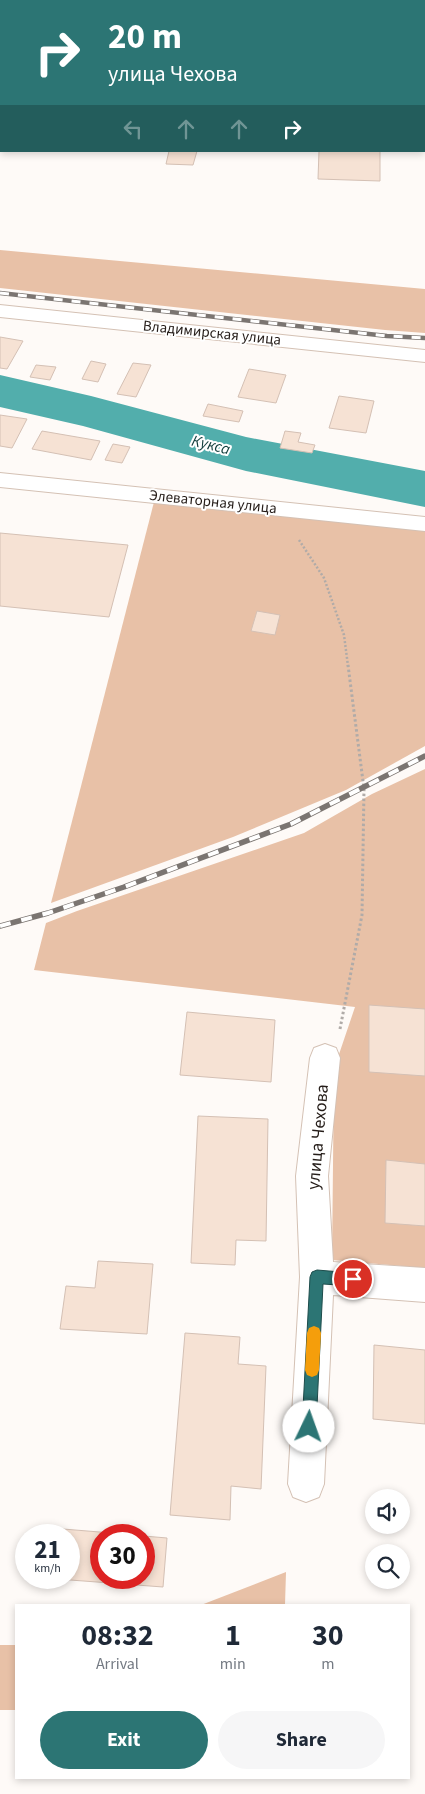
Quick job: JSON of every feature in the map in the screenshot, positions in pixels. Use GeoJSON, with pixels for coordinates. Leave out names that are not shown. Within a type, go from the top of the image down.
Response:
{"type":"FeatureCollection","features":[{"type":"Feature","properties":{"kind":"street","name":"Владимирская улица"},"geometry":{"type":"LineString","coordinates":[[0,311],[425,356]]}},
{"type":"Feature","properties":{"kind":"street","name":"Элеваторная улица"},"geometry":{"type":"LineString","coordinates":[[0,480],[425,524]]}},
{"type":"Feature","properties":{"kind":"street","name":"улица Чехова"},"geometry":{"type":"LineString","coordinates":[[306,1484],[317,1277],[312,1176],[325,1058]]}},
{"type":"Feature","properties":{"kind":"street"},"geometry":{"type":"LineString","coordinates":[[317,1277],[425,1285]]}},
{"type":"Feature","properties":{"kind":"path"},"geometry":{"type":"LineString","coordinates":[[298,538],[324,578],[344,635],[364,789],[362,915],[340,1029],[325,1058]]}},
{"type":"Feature","properties":{"kind":"shaded area"},"geometry":{"type":"Polygon","coordinates":[[[0,250],[425,289],[425,333],[0,288],[0,250]]]}},
{"type":"Feature","properties":{"kind":"shaded area"},"geometry":{"type":"Polygon","coordinates":[[[154,502],[425,531],[425,746],[346,790],[233,837],[51,903],[154,502]]]}},
{"type":"Feature","properties":{"kind":"shaded area"},"geometry":{"type":"Polygon","coordinates":[[[425,769],[425,1268],[332,1260],[334,1069],[355,1007],[34,970],[46,923],[304,833],[372,794],[425,769]]]}},
{"type":"Feature","properties":{"kind":"shaded area"},"geometry":{"type":"Polygon","coordinates":[[[286,1572],[285,1604],[204,1604],[286,1572]]]}},
{"type":"Feature","properties":{"kind":"shaded area"},"geometry":{"type":"Polygon","coordinates":[[[0,1645],[15,1645],[15,1710],[0,1710],[0,1645]]]}},
{"type":"Feature","properties":{"kind":"building"},"geometry":{"type":"Polygon","coordinates":[[[169,152],[197,152],[193,165],[166,164],[169,152]]]}},
{"type":"Feature","properties":{"kind":"building"},"geometry":{"type":"Polygon","coordinates":[[[319,152],[380,152],[380,181],[318,179],[319,152]]]}},
{"type":"Feature","properties":{"kind":"building"},"geometry":{"type":"Polygon","coordinates":[[[0,337],[23,341],[7,369],[0,368],[0,337]]]}},
{"type":"Feature","properties":{"kind":"building"},"geometry":{"type":"Polygon","coordinates":[[[91,361],[106,364],[98,382],[82,379],[91,361]]]}},
{"type":"Feature","properties":{"kind":"building"},"geometry":{"type":"Polygon","coordinates":[[[133,363],[151,365],[136,397],[117,394],[133,363]]]}},
{"type":"Feature","properties":{"kind":"building"},"geometry":{"type":"Polygon","coordinates":[[[36,365],[56,367],[50,380],[30,377],[36,365]]]}},
{"type":"Feature","properties":{"kind":"building"},"geometry":{"type":"Polygon","coordinates":[[[249,369],[286,375],[276,403],[238,397],[249,369]]]}},
{"type":"Feature","properties":{"kind":"building"},"geometry":{"type":"Polygon","coordinates":[[[339,396],[374,401],[366,433],[329,428],[339,396]]]}},
{"type":"Feature","properties":{"kind":"building"},"geometry":{"type":"Polygon","coordinates":[[[208,404],[243,411],[239,422],[203,416],[208,404]]]}},
{"type":"Feature","properties":{"kind":"building"},"geometry":{"type":"Polygon","coordinates":[[[0,415],[27,419],[12,448],[0,446],[0,415]]]}},
{"type":"Feature","properties":{"kind":"building"},"geometry":{"type":"Polygon","coordinates":[[[42,431],[100,441],[91,460],[32,449],[42,431]]]}},
{"type":"Feature","properties":{"kind":"building"},"geometry":{"type":"Polygon","coordinates":[[[285,431],[301,433],[298,442],[315,445],[312,453],[280,448],[285,431]]]}},
{"type":"Feature","properties":{"kind":"building"},"geometry":{"type":"Polygon","coordinates":[[[113,444],[130,447],[122,463],[105,460],[113,444]]]}},
{"type":"Feature","properties":{"kind":"building"},"geometry":{"type":"Polygon","coordinates":[[[0,533],[128,545],[109,617],[0,606],[0,533]]]}},
{"type":"Feature","properties":{"kind":"building"},"geometry":{"type":"Polygon","coordinates":[[[257,611],[280,615],[275,635],[251,631],[257,611]]]}},
{"type":"Feature","properties":{"kind":"building"},"geometry":{"type":"Polygon","coordinates":[[[369,1005],[425,1009],[425,1076],[369,1072],[369,1005]]]}},
{"type":"Feature","properties":{"kind":"building"},"geometry":{"type":"Polygon","coordinates":[[[187,1012],[275,1020],[271,1082],[180,1075],[187,1012]]]}},
{"type":"Feature","properties":{"kind":"building"},"geometry":{"type":"Polygon","coordinates":[[[198,1116],[268,1119],[266,1241],[236,1240],[235,1265],[191,1263],[198,1116]]]}},
{"type":"Feature","properties":{"kind":"building"},"geometry":{"type":"Polygon","coordinates":[[[386,1160],[425,1164],[425,1226],[385,1223],[386,1160]]]}},
{"type":"Feature","properties":{"kind":"building"},"geometry":{"type":"Polygon","coordinates":[[[98,1261],[153,1264],[147,1334],[60,1329],[66,1286],[95,1288],[98,1261]]]}},
{"type":"Feature","properties":{"kind":"building"},"geometry":{"type":"Polygon","coordinates":[[[185,1333],[240,1337],[238,1364],[266,1366],[261,1489],[231,1486],[230,1520],[170,1515],[185,1333]]]}},
{"type":"Feature","properties":{"kind":"building"},"geometry":{"type":"Polygon","coordinates":[[[374,1345],[425,1350],[425,1424],[373,1419],[374,1345]]]}},
{"type":"Feature","properties":{"kind":"building"},"geometry":{"type":"Polygon","coordinates":[[[80,1530],[90,1531],[90,1581],[80,1581],[80,1530]]]}},
{"type":"Feature","properties":{"kind":"building"},"geometry":{"type":"Polygon","coordinates":[[[155,1537],[167,1538],[163,1587],[155,1586],[155,1537]]]}},
{"type":"Feature","properties":{"kind":"waterway","name":"Кукса"},"geometry":{"type":"LineString","coordinates":[[0,391],[91,412],[246,454],[425,489]]}},
{"type":"Feature","properties":{"kind":"railway"},"geometry":{"type":"LineString","coordinates":[[0,293],[387,336],[425,338]]}},
{"type":"Feature","properties":{"kind":"railway"},"geometry":{"type":"LineString","coordinates":[[0,926],[48,913],[124,887],[291,824],[425,756]]}},
{"type":"Feature","properties":{"kind":"slow traffic"},"geometry":{"type":"LineString","coordinates":[[312,1370],[314,1333]]}},
{"type":"Feature","properties":{"kind":"route"},"geometry":{"type":"LineString","coordinates":[[309,1427],[317,1277],[353,1279]]}}]}
